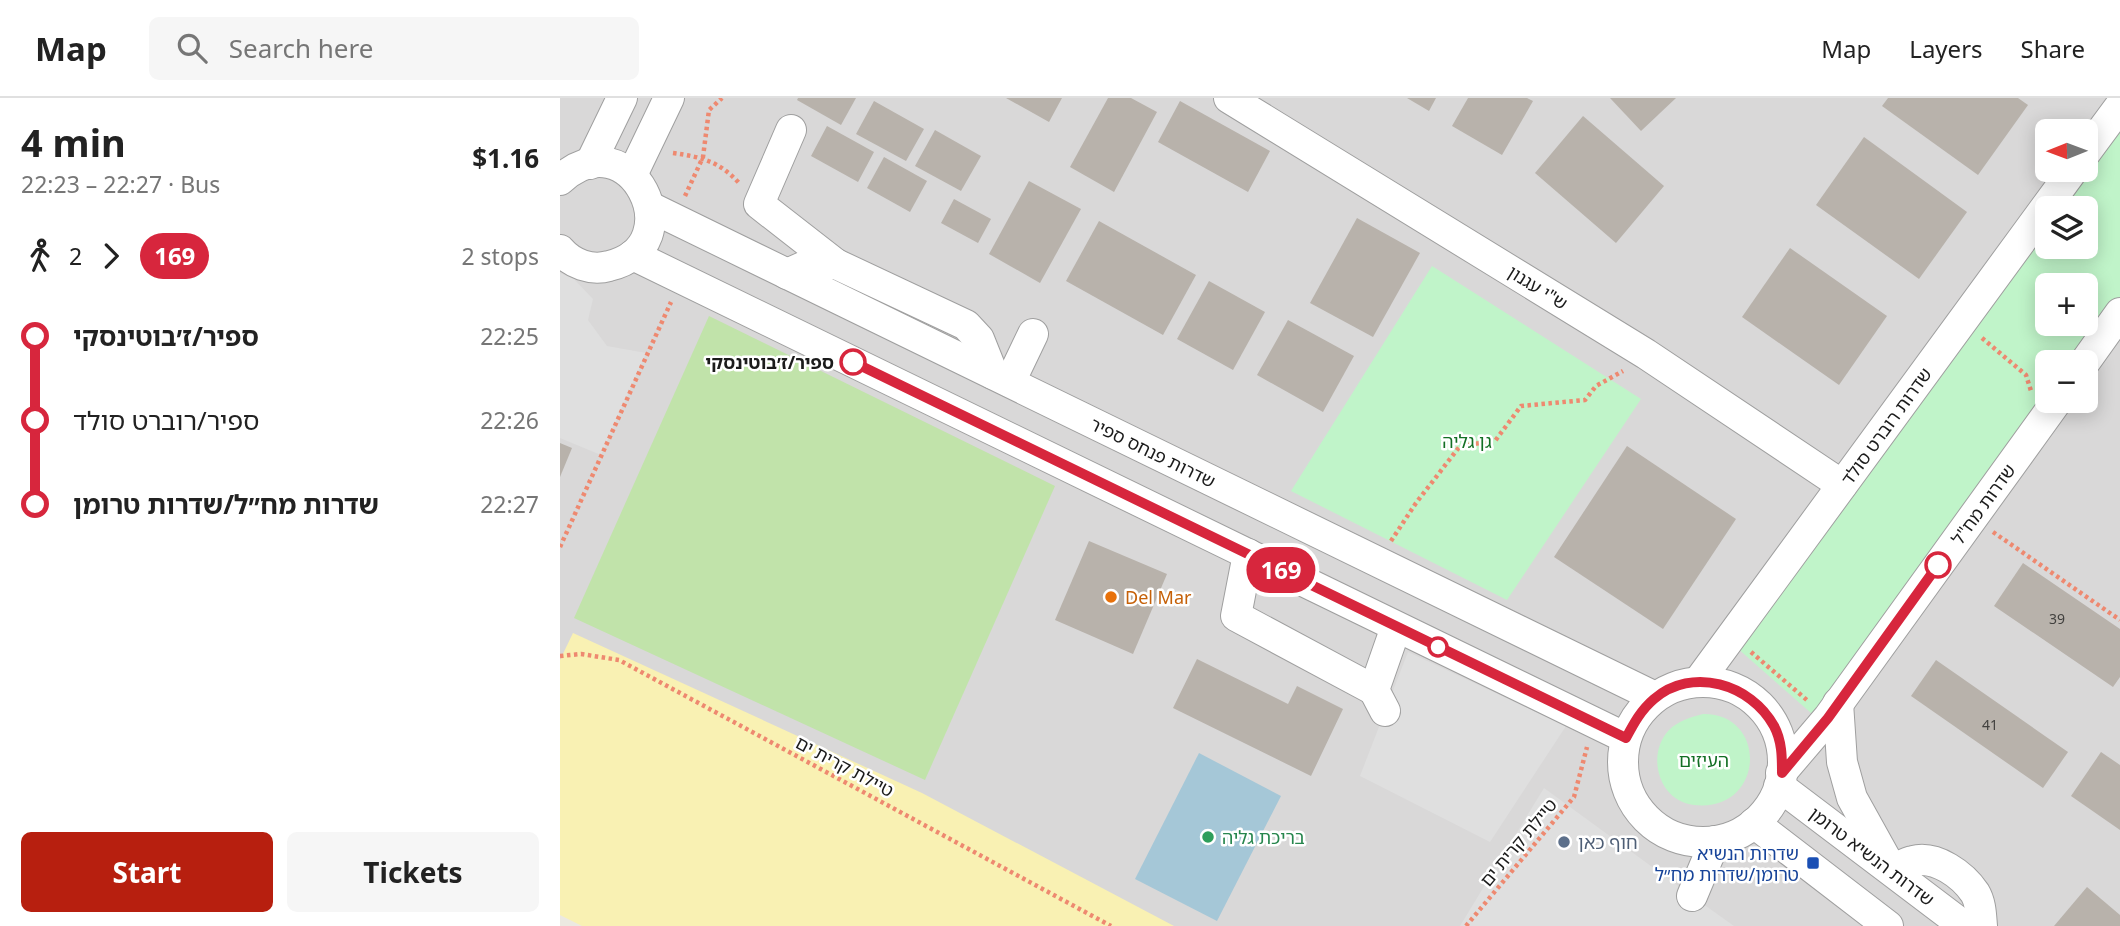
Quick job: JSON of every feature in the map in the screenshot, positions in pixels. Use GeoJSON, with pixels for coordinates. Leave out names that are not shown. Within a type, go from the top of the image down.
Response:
{"type":"FeatureCollection","features":[{"type":"Feature","properties":{"kind":"street"},"geometry":{"type":"LineString","coordinates":[[569,171],[622,98]]}},
{"type":"Feature","properties":{"kind":"street"},"geometry":{"type":"LineString","coordinates":[[561,254],[576,262],[598,267],[620,263],[633,255],[644,241],[650,225],[662,213],[640,184],[638,162],[669,98]]}},
{"type":"Feature","properties":{"kind":"street","name":"ש\"י עגנון"},"geometry":{"type":"LineString","coordinates":[[1229,98],[1646,354],[1842,485]]}},
{"type":"Feature","properties":{"kind":"street"},"geometry":{"type":"LineString","coordinates":[[2098,136],[2120,106]]}},
{"type":"Feature","properties":{"kind":"street"},"geometry":{"type":"LineString","coordinates":[[791,130],[759,204],[836,264],[965,325],[979,339],[1001,378],[1033,334]]}},
{"type":"Feature","properties":{"kind":"street"},"geometry":{"type":"LineString","coordinates":[[569,171],[605,163],[619,167],[638,162]]}},
{"type":"Feature","properties":{"kind":"street","name":"שדרות רוברט סולד"},"geometry":{"type":"LineString","coordinates":[[1698,682],[2064,182]]}},
{"type":"Feature","properties":{"kind":"street","name":"שדרות פנחס ספיר"},"geometry":{"type":"LineString","coordinates":[[662,213],[1655,697]]}},
{"type":"Feature","properties":{"kind":"street"},"geometry":{"type":"LineString","coordinates":[[633,255],[1626,738]]}},
{"type":"Feature","properties":{"kind":"street"},"geometry":{"type":"LineString","coordinates":[[787,274],[805,266],[836,264]]}},
{"type":"Feature","properties":{"kind":"street"},"geometry":{"type":"LineString","coordinates":[[2094,350],[2120,313]]}},
{"type":"Feature","properties":{"kind":"street","name":"שדרות מח\"ל"},"geometry":{"type":"LineString","coordinates":[[1780,780],[2048,413]]}},
{"type":"Feature","properties":{"kind":"street"},"geometry":{"type":"LineString","coordinates":[[1248,554],[1236,616],[1380,701],[1396,626]]}},
{"type":"Feature","properties":{"kind":"street"},"geometry":{"type":"LineString","coordinates":[[1698,682],[1722,684],[1732,688],[1762,708],[1775,727],[1782,750],[1780,780],[1769,806],[1754,823],[1736,835],[1715,841],[1692,841],[1670,835],[1650,822],[1635,805],[1624,773],[1626,738],[1637,715],[1655,697],[1676,686],[1698,682]]}},
{"type":"Feature","properties":{"kind":"street"},"geometry":{"type":"LineString","coordinates":[[1833,711],[1852,799],[1892,870],[1913,860],[1929,860],[1943,864],[1975,894],[1982,926]]}},
{"type":"Feature","properties":{"kind":"street","name":"שדרות הנשיא טרומן"},"geometry":{"type":"LineString","coordinates":[[1780,780],[1964,926]]}},
{"type":"Feature","properties":{"kind":"street"},"geometry":{"type":"LineString","coordinates":[[1754,823],[1888,926]]}},
{"type":"Feature","properties":{"kind":"street"},"geometry":{"type":"LineString","coordinates":[[1692,896],[1715,841]]}},
{"type":"Feature","properties":{"kind":"path"},"geometry":{"type":"LineString","coordinates":[[662,213],[703,157],[709,110],[722,98]]}},
{"type":"Feature","properties":{"kind":"path"},"geometry":{"type":"LineString","coordinates":[[638,162],[703,157],[729,172],[759,204]]}},
{"type":"Feature","properties":{"kind":"path"},"geometry":{"type":"LineString","coordinates":[[560,547],[681,279]]}},
{"type":"Feature","properties":{"kind":"path"},"geometry":{"type":"LineString","coordinates":[[1962,322],[2026,375],[2035,389]]}},
{"type":"Feature","properties":{"kind":"path"},"geometry":{"type":"LineString","coordinates":[[1378,562],[1416,503],[1460,446],[1495,441],[1521,406],[1585,400],[1596,386],[1611,379],[1646,354]]}},
{"type":"Feature","properties":{"kind":"path"},"geometry":{"type":"LineString","coordinates":[[1972,518],[2120,620]]}},
{"type":"Feature","properties":{"kind":"path"},"geometry":{"type":"LineString","coordinates":[[1750,651],[1833,711]]}},
{"type":"Feature","properties":{"kind":"path","name":"טיילת קרית ים"},"geometry":{"type":"LineString","coordinates":[[560,656],[581,654],[619,660],[1111,926]]}},
{"type":"Feature","properties":{"kind":"path","name":"טיילת קרית ים"},"geometry":{"type":"LineString","coordinates":[[1466,926],[1574,797],[1594,723]]}},
{"type":"Feature","properties":{"kind":"shaded area"},"geometry":{"type":"Polygon","coordinates":[[[560,98],[2120,98],[2120,926],[791,926],[560,810],[560,98]]]}},
{"type":"Feature","properties":{"kind":"shaded area"},"geometry":{"type":"Polygon","coordinates":[[[560,273],[574,279],[593,299],[588,320],[607,346],[646,353],[601,455],[560,438],[560,273]]]}},
{"type":"Feature","properties":{"kind":"shaded area"},"geometry":{"type":"Polygon","coordinates":[[[1408,652],[1566,726],[1490,842],[1360,776],[1408,652]]]}},
{"type":"Feature","properties":{"kind":"shaded area","name":"חוף כאן"},"geometry":{"type":"Polygon","coordinates":[[[1544,788],[1692,896],[1734,926],[1460,926],[1544,788]]]}},
{"type":"Feature","properties":{"kind":"green space"},"geometry":{"type":"Polygon","coordinates":[[[2120,122],[2120,301],[2098,332],[2098,273],[2035,273],[2035,336],[2095,336],[2085,350],[2035,350],[2035,413],[2039,413],[1819,720],[1736,647],[2035,237],[2035,259],[2098,259],[2098,196],[2066,196],[2076,182],[2098,182],[2098,152],[2120,122]]]}},
{"type":"Feature","properties":{"kind":"green space","name":"גן גליה"},"geometry":{"type":"Polygon","coordinates":[[[1432,266],[1641,399],[1507,600],[1291,491],[1432,266]]]}},
{"type":"Feature","properties":{"kind":"green space"},"geometry":{"type":"Polygon","coordinates":[[[709,316],[1055,486],[925,780],[574,618],[709,316]]]}},
{"type":"Feature","properties":{"kind":"green space","name":"העיזים"},"geometry":{"type":"Polygon","coordinates":[[[1703,714],[1724,718],[1739,729],[1748,744],[1750,762],[1745,779],[1735,794],[1717,803],[1694,805],[1682,802],[1664,786],[1659,775],[1658,751],[1669,730],[1685,720],[1703,714]]]}},
{"type":"Feature","properties":{"kind":"sand"},"geometry":{"type":"Polygon","coordinates":[[[573,633],[922,793],[1174,926],[582,926],[560,915],[560,660],[573,633]]]}},
{"type":"Feature","properties":{"kind":"water","name":"בריכת גליה"},"geometry":{"type":"Polygon","coordinates":[[[1199,753],[1281,796],[1217,921],[1135,879],[1199,753]]]}},
{"type":"Feature","properties":{"kind":"building"},"geometry":{"type":"Polygon","coordinates":[[[856,98],[841,125],[797,100],[856,98]]]}},
{"type":"Feature","properties":{"kind":"building"},"geometry":{"type":"Polygon","coordinates":[[[1006,98],[1062,98],[1049,122],[1006,98]]]}},
{"type":"Feature","properties":{"kind":"building"},"geometry":{"type":"Polygon","coordinates":[[[1108,98],[1131,98],[1157,112],[1114,192],[1070,167],[1108,98]]]}},
{"type":"Feature","properties":{"kind":"building"},"geometry":{"type":"Polygon","coordinates":[[[1407,98],[1436,98],[1429,111],[1407,98]]]}},
{"type":"Feature","properties":{"kind":"building"},"geometry":{"type":"Polygon","coordinates":[[[1468,98],[1527,98],[1533,101],[1502,155],[1452,126],[1468,98]]]}},
{"type":"Feature","properties":{"kind":"building"},"geometry":{"type":"Polygon","coordinates":[[[1610,98],[1676,98],[1641,131],[1610,98]]]}},
{"type":"Feature","properties":{"kind":"building"},"geometry":{"type":"Polygon","coordinates":[[[1888,98],[2018,98],[2028,105],[1978,175],[1882,106],[1888,98]]]}},
{"type":"Feature","properties":{"kind":"building"},"geometry":{"type":"Polygon","coordinates":[[[874,101],[924,129],[906,161],[856,134],[874,101]]]}},
{"type":"Feature","properties":{"kind":"building"},"geometry":{"type":"Polygon","coordinates":[[[1180,101],[1270,151],[1248,192],[1158,142],[1180,101]]]}},
{"type":"Feature","properties":{"kind":"building"},"geometry":{"type":"Polygon","coordinates":[[[1583,116],[1664,186],[1616,243],[1535,173],[1583,116]]]}},
{"type":"Feature","properties":{"kind":"building"},"geometry":{"type":"Polygon","coordinates":[[[827,126],[874,152],[858,182],[811,156],[827,126]]]}},
{"type":"Feature","properties":{"kind":"building"},"geometry":{"type":"Polygon","coordinates":[[[935,130],[981,156],[961,191],[915,166],[935,130]]]}},
{"type":"Feature","properties":{"kind":"building"},"geometry":{"type":"Polygon","coordinates":[[[1864,137],[1967,212],[1919,279],[1816,205],[1864,137]]]}},
{"type":"Feature","properties":{"kind":"building"},"geometry":{"type":"Polygon","coordinates":[[[884,157],[927,181],[910,212],[867,188],[884,157]]]}},
{"type":"Feature","properties":{"kind":"building"},"geometry":{"type":"Polygon","coordinates":[[[1029,181],[1081,209],[1040,283],[989,254],[1029,181]]]}},
{"type":"Feature","properties":{"kind":"building"},"geometry":{"type":"Polygon","coordinates":[[[954,199],[991,219],[978,243],[941,223],[954,199]]]}},
{"type":"Feature","properties":{"kind":"building"},"geometry":{"type":"Polygon","coordinates":[[[1357,218],[1420,253],[1373,337],[1310,303],[1357,218]]]}},
{"type":"Feature","properties":{"kind":"building"},"geometry":{"type":"Polygon","coordinates":[[[1099,221],[1196,275],[1163,335],[1066,281],[1099,221]]]}},
{"type":"Feature","properties":{"kind":"building"},"geometry":{"type":"Polygon","coordinates":[[[1790,248],[1887,316],[1839,385],[1742,317],[1790,248]]]}},
{"type":"Feature","properties":{"kind":"building"},"geometry":{"type":"Polygon","coordinates":[[[1209,281],[1265,312],[1233,370],[1177,339],[1209,281]]]}},
{"type":"Feature","properties":{"kind":"building"},"geometry":{"type":"Polygon","coordinates":[[[1288,320],[1354,356],[1323,412],[1257,375],[1288,320]]]}},
{"type":"Feature","properties":{"kind":"building"},"geometry":{"type":"Polygon","coordinates":[[[560,443],[572,448],[560,477],[560,443]]]}},
{"type":"Feature","properties":{"kind":"building"},"geometry":{"type":"Polygon","coordinates":[[[1627,446],[1736,519],[1663,629],[1554,557],[1627,446]]]}},
{"type":"Feature","properties":{"kind":"building","name":"Del Mar"},"geometry":{"type":"Polygon","coordinates":[[[1089,541],[1167,574],[1133,654],[1055,620],[1089,541]]]}},
{"type":"Feature","properties":{"kind":"building"},"geometry":{"type":"Polygon","coordinates":[[[2023,563],[2120,629],[2120,677],[2113,687],[1994,606],[2023,563]]]}},
{"type":"Feature","properties":{"kind":"building"},"geometry":{"type":"Polygon","coordinates":[[[1197,659],[1288,704],[1297,686],[1343,709],[1311,776],[1173,708],[1197,659]]]}},
{"type":"Feature","properties":{"kind":"building"},"geometry":{"type":"Polygon","coordinates":[[[1936,660],[2068,752],[2043,788],[1911,696],[1936,660]]]}},
{"type":"Feature","properties":{"kind":"building"},"geometry":{"type":"Polygon","coordinates":[[[2101,752],[2120,765],[2120,830],[2071,796],[2101,752]]]}},
{"type":"Feature","properties":{"kind":"building"},"geometry":{"type":"Polygon","coordinates":[[[2087,887],[2120,915],[2120,926],[2054,926],[2087,887]]]}},
{"type":"Feature","properties":{"kind":"bus line","name":"169"},"geometry":{"type":"LineString","coordinates":[[853,362],[1626,738],[1637,715],[1655,697],[1676,686],[1698,682],[1722,684],[1743,693],[1762,708],[1775,727],[1782,750],[1782,773],[1828,718],[1938,565]]}},
{"type":"Feature","properties":{"kind":"place","name":"ספיר/ז׳בוטינסקי"},"geometry":{"type":"Point","coordinates":[853,362]}},
{"type":"Feature","properties":{"kind":"place","name":"Del Mar"},"geometry":{"type":"Point","coordinates":[1111,597]}},
{"type":"Feature","properties":{"kind":"place","name":"בריכת גליה"},"geometry":{"type":"Point","coordinates":[1208,837]}},
{"type":"Feature","properties":{"kind":"place","name":"חוף כאן"},"geometry":{"type":"Point","coordinates":[1564,842]}},
{"type":"Feature","properties":{"kind":"place","name":"שדרות הנשיא טרומן/שדרות מח״ל"},"geometry":{"type":"Point","coordinates":[1813,863]}}]}
